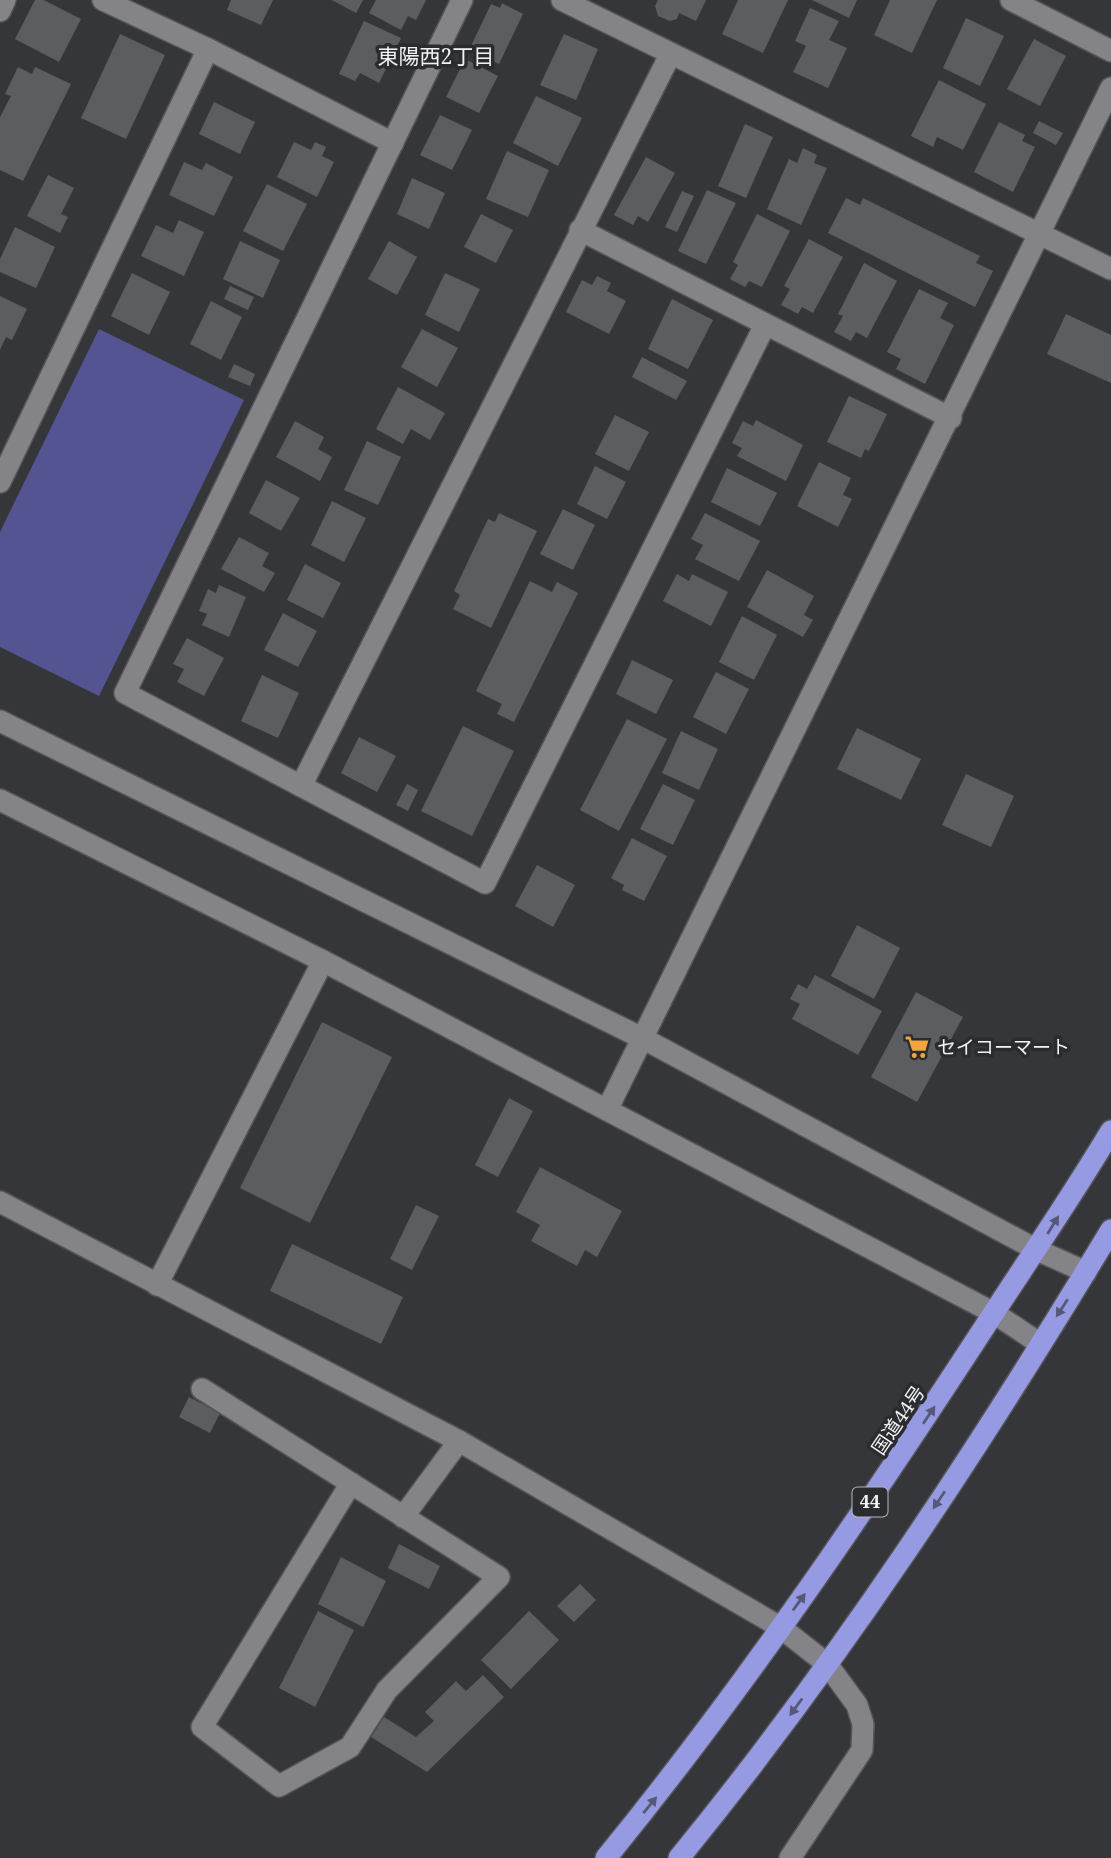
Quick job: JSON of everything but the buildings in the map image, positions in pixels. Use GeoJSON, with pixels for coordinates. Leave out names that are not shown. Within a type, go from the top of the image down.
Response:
{"type":"FeatureCollection","features":[{"type":"Feature","properties":{"kind":"highway","name":"国道44号"},"geometry":{"type":"LineString","coordinates":[[606,1858],[672,1778],[858,1520],[1037,1250],[1111,1131]]}},
{"type":"Feature","properties":{"kind":"highway"},"geometry":{"type":"LineString","coordinates":[[679,1858],[742,1781],[827,1664],[947,1488],[1110,1235]]}},
{"type":"Feature","properties":{"kind":"street"},"geometry":{"type":"LineString","coordinates":[[0,11],[5,0]]}},
{"type":"Feature","properties":{"kind":"street"},"geometry":{"type":"LineString","coordinates":[[103,0],[208,49],[393,143]]}},
{"type":"Feature","properties":{"kind":"street"},"geometry":{"type":"LineString","coordinates":[[462,0],[125,693],[485,883],[765,325]]}},
{"type":"Feature","properties":{"kind":"street"},"geometry":{"type":"LineString","coordinates":[[562,0],[1111,269]]}},
{"type":"Feature","properties":{"kind":"street"},"geometry":{"type":"LineString","coordinates":[[1011,0],[1111,51]]}},
{"type":"Feature","properties":{"kind":"street"},"geometry":{"type":"LineString","coordinates":[[0,482],[208,49]]}},
{"type":"Feature","properties":{"kind":"street"},"geometry":{"type":"LineString","coordinates":[[301,786],[670,55]]}},
{"type":"Feature","properties":{"kind":"street"},"geometry":{"type":"LineString","coordinates":[[607,1110],[645,1039],[1111,88]]}},
{"type":"Feature","properties":{"kind":"street"},"geometry":{"type":"LineString","coordinates":[[580,230],[951,418]]}},
{"type":"Feature","properties":{"kind":"street"},"geometry":{"type":"LineString","coordinates":[[0,721],[645,1039],[1037,1250],[1086,1272]]}},
{"type":"Feature","properties":{"kind":"street"},"geometry":{"type":"LineString","coordinates":[[0,800],[323,961],[994,1313],[1040,1343]]}},
{"type":"Feature","properties":{"kind":"street"},"geometry":{"type":"LineString","coordinates":[[157,1285],[323,961]]}},
{"type":"Feature","properties":{"kind":"street"},"geometry":{"type":"LineString","coordinates":[[0,1202],[460,1441],[780,1627],[827,1664],[857,1705],[863,1724],[862,1750],[790,1858]]}},
{"type":"Feature","properties":{"kind":"street"},"geometry":{"type":"LineString","coordinates":[[202,1389],[351,1483],[403,1517],[499,1577],[387,1690],[349,1746],[279,1786],[202,1727],[351,1483]]}},
{"type":"Feature","properties":{"kind":"street"},"geometry":{"type":"LineString","coordinates":[[403,1517],[460,1441]]}},
{"type":"Feature","properties":{"kind":"shaded area"},"geometry":{"type":"Polygon","coordinates":[[[99,329],[244,400],[99,696],[0,647],[0,532],[99,329]]]}},
{"type":"Feature","properties":{"kind":"place","name":"セイコーマート"},"geometry":{"type":"Point","coordinates":[917,1047]}},
{"type":"Feature","properties":{"kind":"district","name":"東陽西2丁目"},"geometry":{"type":"Point","coordinates":[436,57]}}]}
